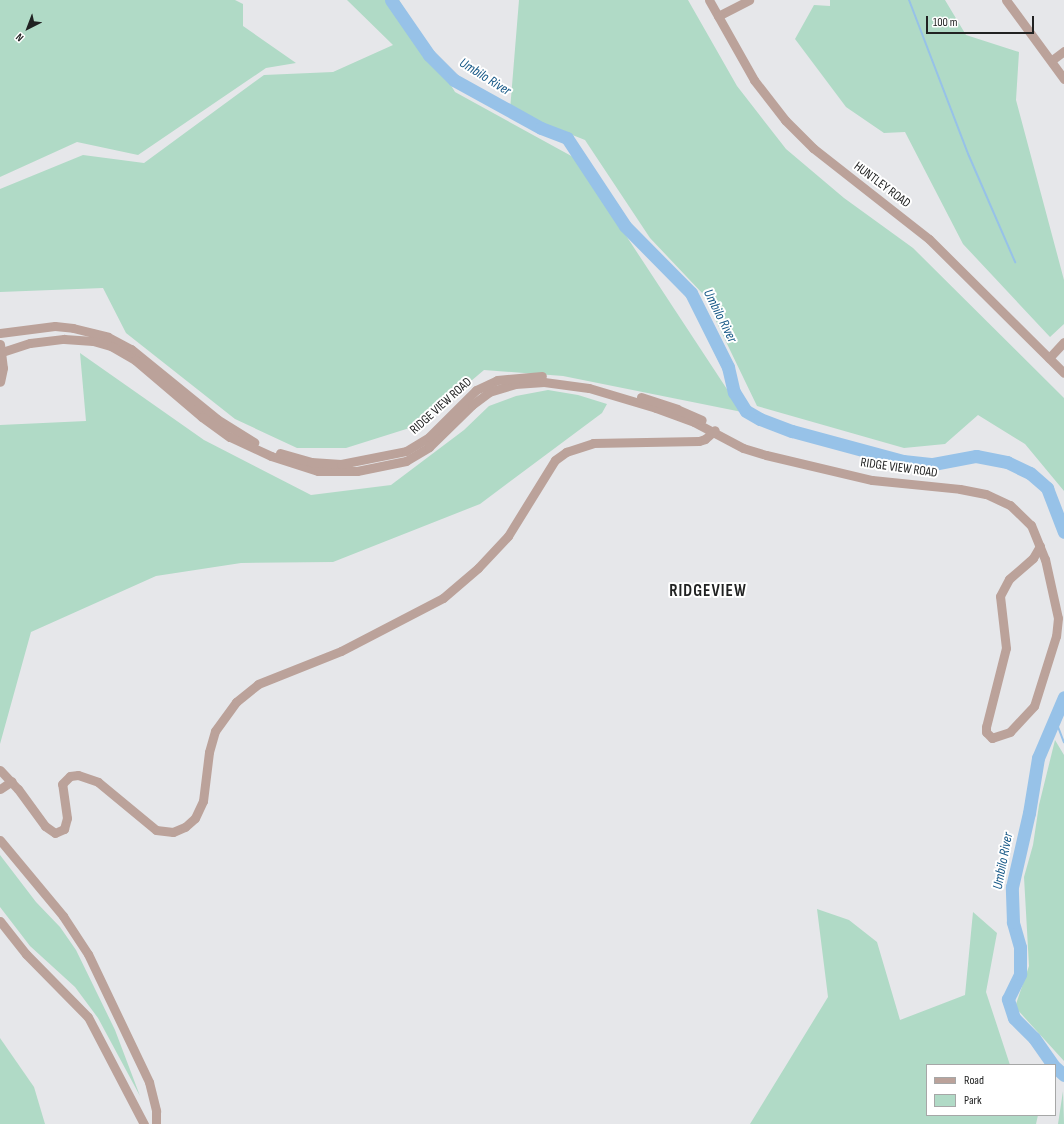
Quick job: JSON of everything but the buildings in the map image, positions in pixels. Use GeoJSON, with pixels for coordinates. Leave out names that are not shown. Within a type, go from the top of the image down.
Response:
{"type":"FeatureCollection","features":[{"type":"Feature","properties":{"kind":"street","name":"HUNTLEY ROAD"},"geometry":{"type":"LineString","coordinates":[[710,0],[754,80],[790,125],[835,166],[929,239],[1064,373]]}},
{"type":"Feature","properties":{"kind":"street"},"geometry":{"type":"LineString","coordinates":[[718,16],[749,0]]}},
{"type":"Feature","properties":{"kind":"street"},"geometry":{"type":"LineString","coordinates":[[1006,0],[1052,60],[1064,79]]}},
{"type":"Feature","properties":{"kind":"street"},"geometry":{"type":"LineString","coordinates":[[1052,60],[1064,51]]}},
{"type":"Feature","properties":{"kind":"street","name":"RIDGE VIEW ROAD"},"geometry":{"type":"LineString","coordinates":[[0,333],[55,326],[101,335],[132,348],[173,387],[230,436],[293,464],[338,473],[384,466],[418,456],[480,398],[495,390],[515,384],[544,382],[589,388],[656,408],[714,431],[733,443],[753,452],[872,480],[960,489],[986,494],[1021,513],[1031,525],[1040,546],[1055,596],[1058,618],[1056,636],[1034,706],[1010,732],[992,738],[986,732],[986,727],[1006,648],[1000,596],[1009,579],[1032,558],[1040,546]]}},
{"type":"Feature","properties":{"kind":"street","name":"RIDGE VIEW ROAD"},"geometry":{"type":"LineString","coordinates":[[1,351],[43,341],[64,339],[93,341],[123,352],[173,387]]}},
{"type":"Feature","properties":{"kind":"street"},"geometry":{"type":"LineString","coordinates":[[1049,358],[1064,342]]}},
{"type":"Feature","properties":{"kind":"street"},"geometry":{"type":"LineString","coordinates":[[0,381],[3,368],[1,351]]}},
{"type":"Feature","properties":{"kind":"street"},"geometry":{"type":"LineString","coordinates":[[0,770],[12,781],[45,826],[55,833],[64,830],[68,818],[62,784],[70,776],[78,775],[98,782],[156,830],[173,832],[185,827],[195,818],[203,801],[208,752],[215,731],[236,702],[258,684],[341,651],[443,598],[478,568],[508,536],[555,460],[566,452],[593,444],[692,442],[705,439],[714,431]]}},
{"type":"Feature","properties":{"kind":"street"},"geometry":{"type":"LineString","coordinates":[[0,790],[12,781]]}},
{"type":"Feature","properties":{"kind":"street"},"geometry":{"type":"LineString","coordinates":[[0,840],[63,916],[88,954],[149,1082],[156,1111],[156,1124]]}},
{"type":"Feature","properties":{"kind":"street"},"geometry":{"type":"LineString","coordinates":[[0,921],[26,954],[88,1017],[144,1124]]}},
{"type":"Feature","properties":{"kind":"green space"},"geometry":{"type":"Polygon","coordinates":[[[0,0],[235,0],[243,4],[243,26],[296,63],[266,68],[138,155],[77,142],[0,177],[0,0]]]}},
{"type":"Feature","properties":{"kind":"green space"},"geometry":{"type":"Polygon","coordinates":[[[347,0],[399,0],[455,92],[575,158],[742,412],[563,376],[484,370],[419,425],[346,448],[297,448],[235,419],[126,333],[103,288],[0,292],[0,189],[83,155],[144,163],[264,75],[333,72],[393,45],[347,0]]]}},
{"type":"Feature","properties":{"kind":"green space"},"geometry":{"type":"Polygon","coordinates":[[[519,0],[688,0],[737,86],[786,149],[844,198],[913,248],[1064,398],[1064,491],[1025,444],[978,415],[945,444],[904,448],[757,406],[703,294],[650,238],[585,140],[510,110],[519,0]]]}},
{"type":"Feature","properties":{"kind":"green space"},"geometry":{"type":"Polygon","coordinates":[[[830,0],[945,0],[966,35],[1019,52],[1016,100],[1064,280],[1064,324],[1050,337],[963,244],[905,132],[884,133],[846,107],[795,39],[814,5],[830,6],[830,0]]]}},
{"type":"Feature","properties":{"kind":"green space"},"geometry":{"type":"Polygon","coordinates":[[[80,353],[204,440],[311,495],[391,485],[464,430],[489,406],[516,396],[548,390],[578,395],[607,404],[602,413],[480,504],[333,562],[241,563],[156,576],[31,632],[0,744],[0,425],[86,421],[80,353]]]}},
{"type":"Feature","properties":{"kind":"green space"},"geometry":{"type":"Polygon","coordinates":[[[1055,740],[1064,755],[1064,1061],[1015,1007],[1029,966],[1024,877],[1033,845],[1039,805],[1055,740]]]}},
{"type":"Feature","properties":{"kind":"green space"},"geometry":{"type":"Polygon","coordinates":[[[0,855],[36,902],[60,927],[76,950],[115,1030],[140,1096],[98,1018],[75,987],[30,946],[0,907],[0,855]]]}},
{"type":"Feature","properties":{"kind":"green space"},"geometry":{"type":"Polygon","coordinates":[[[817,909],[849,920],[877,942],[900,1020],[965,995],[973,912],[997,933],[986,992],[1010,1064],[926,1064],[926,1116],[1038,1116],[1036,1124],[750,1124],[828,997],[817,909]]]}},
{"type":"Feature","properties":{"kind":"green space"},"geometry":{"type":"Polygon","coordinates":[[[0,1038],[34,1087],[45,1124],[0,1124],[0,1038]]]}},
{"type":"Feature","properties":{"kind":"green space"},"geometry":{"type":"Polygon","coordinates":[[[1063,1091],[1064,1124],[1058,1124],[1063,1091]]]}},
{"type":"Feature","properties":{"kind":"waterway","name":"Umbilo River"},"geometry":{"type":"LineString","coordinates":[[391,0],[429,55],[454,80],[541,128],[567,138],[625,226],[691,293],[728,367],[734,392],[746,411],[760,419],[792,431],[903,461],[933,464],[976,456],[1007,462],[1030,473],[1047,488],[1064,532]]}},
{"type":"Feature","properties":{"kind":"waterway"},"geometry":{"type":"LineString","coordinates":[[909,0],[969,156],[1015,262]]}},
{"type":"Feature","properties":{"kind":"waterway","name":"Umbilo River"},"geometry":{"type":"LineString","coordinates":[[1052,1064],[1034,1038],[1014,1018],[1008,999],[1020,974],[1020,947],[1013,922],[1012,887],[1029,813],[1038,758],[1064,697]]}},
{"type":"Feature","properties":{"kind":"waterway"},"geometry":{"type":"LineString","coordinates":[[1055,719],[1064,742]]}},
{"type":"Feature","properties":{"kind":"waterway","name":"Umbilo River"},"geometry":{"type":"LineString","coordinates":[[1056,1068],[1064,1075]]}},
{"type":"Feature","properties":{"kind":"district","name":"RIDGEVIEW"},"geometry":{"type":"Point","coordinates":[708,592]}}]}
